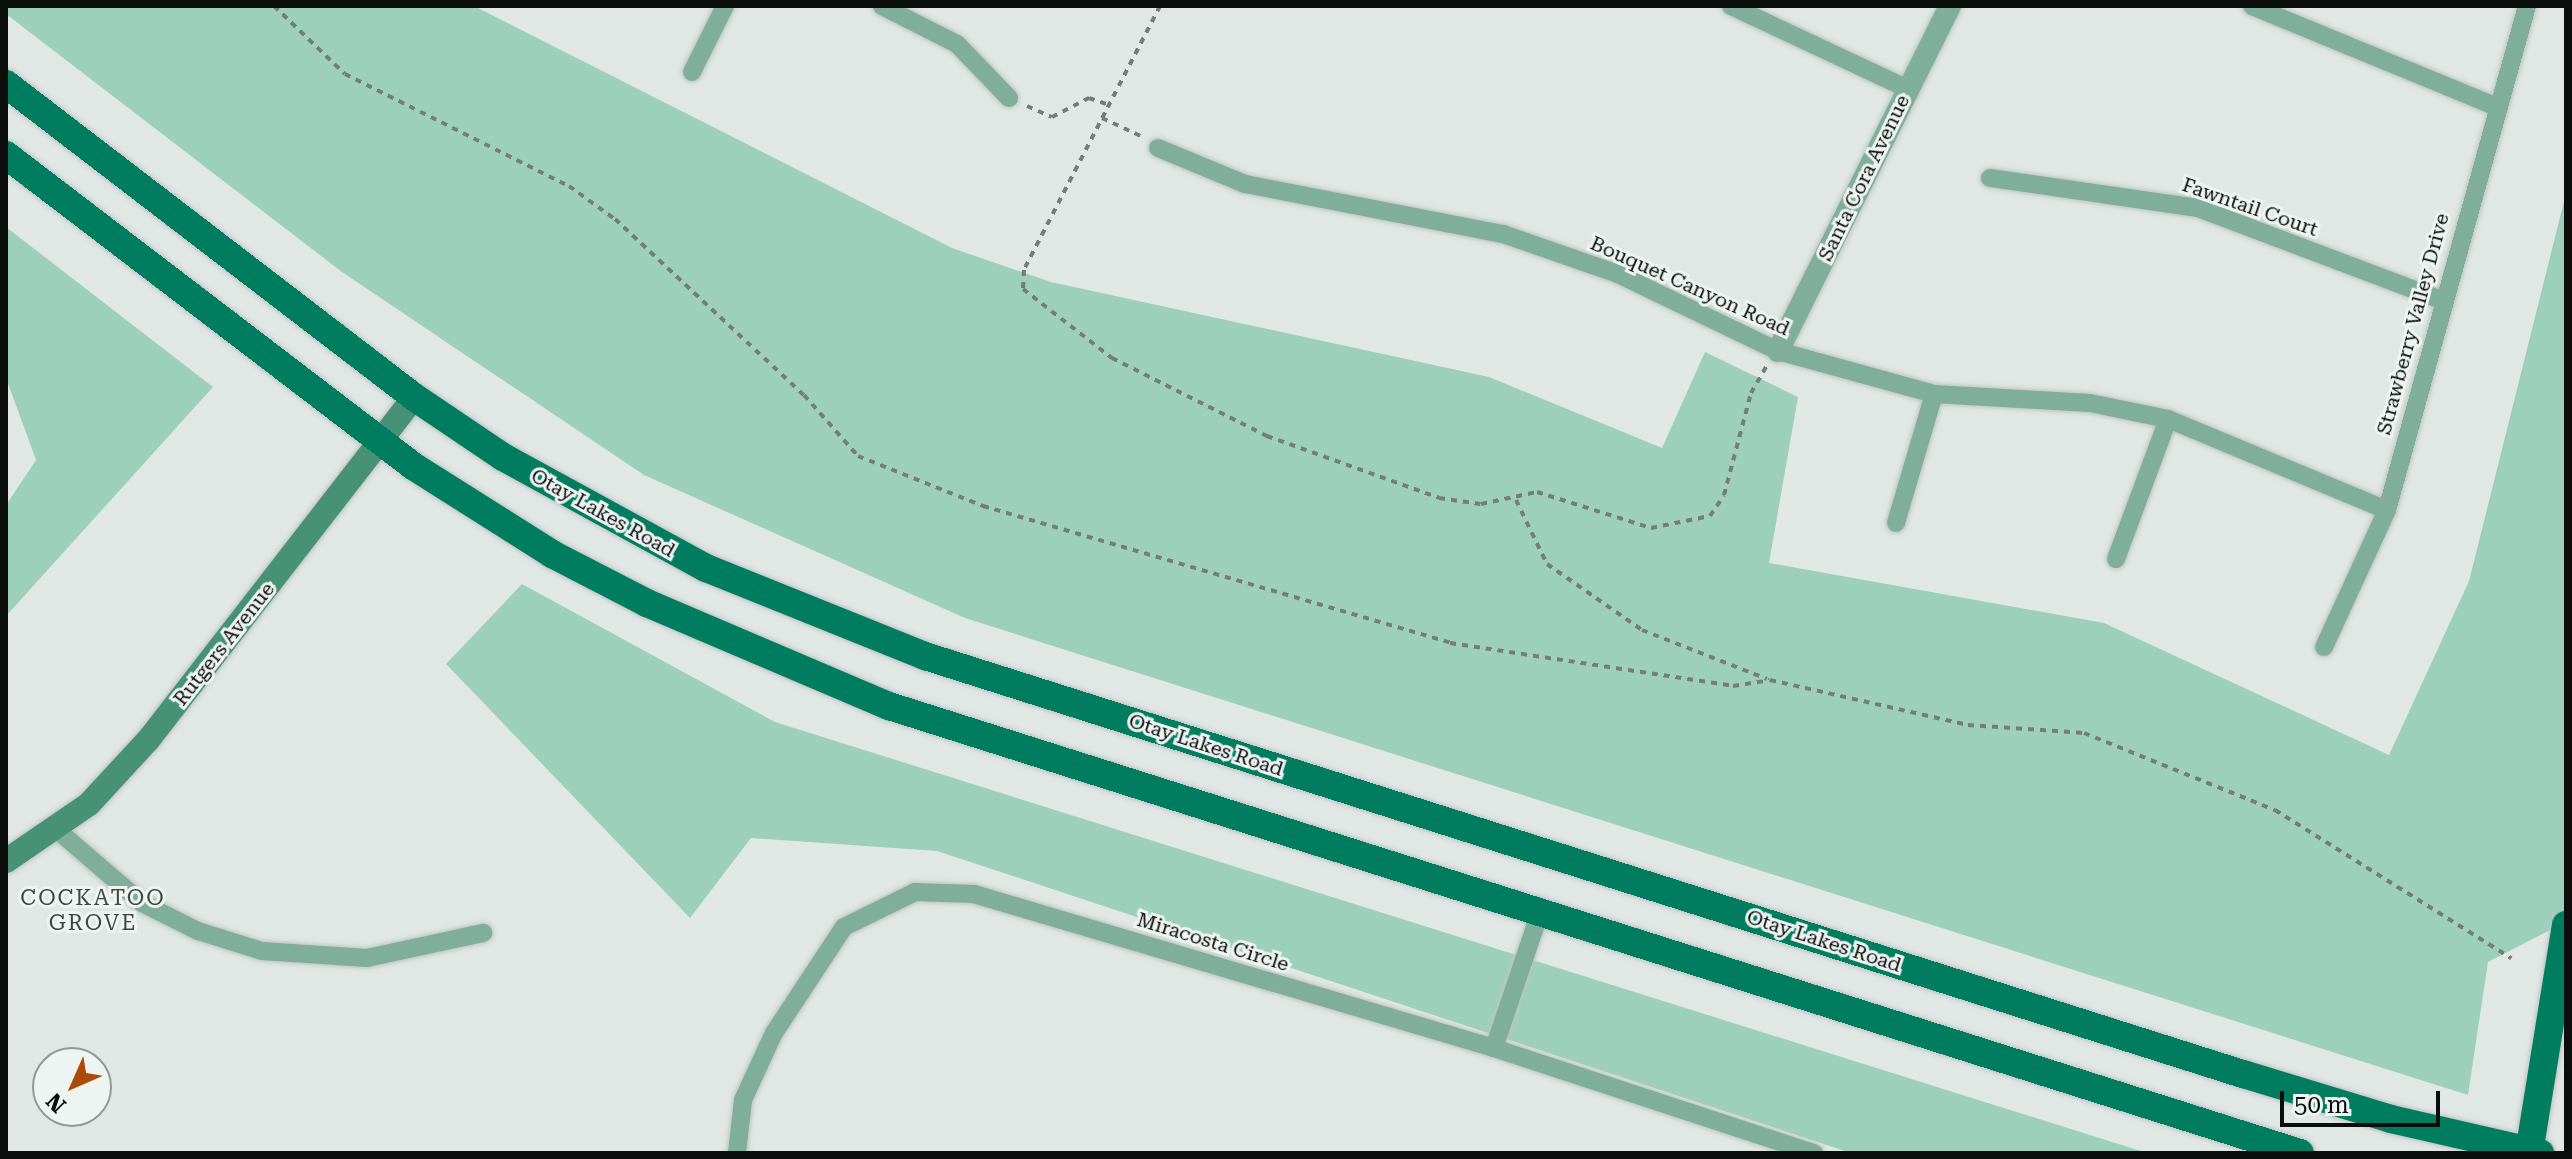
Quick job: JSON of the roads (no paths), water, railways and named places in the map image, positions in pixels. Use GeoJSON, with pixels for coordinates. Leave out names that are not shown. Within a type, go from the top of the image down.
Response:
{"type":"FeatureCollection","features":[{"type":"Feature","properties":{"kind":"main road","name":"Otay Lakes Road"},"geometry":{"type":"LineString","coordinates":[[6,84],[414,397],[646,538],[925,656],[2243,1074],[2533,1152]]}},
{"type":"Feature","properties":{"kind":"main road"},"geometry":{"type":"LineString","coordinates":[[6,155],[381,443],[474,507],[606,582],[889,706],[2300,1153]]}},
{"type":"Feature","properties":{"kind":"main road","name":"Rutgers Avenue"},"geometry":{"type":"LineString","coordinates":[[6,861],[56,829],[149,739],[414,397]]}},
{"type":"Feature","properties":{"kind":"main road"},"geometry":{"type":"LineString","coordinates":[[2533,1152],[2566,925]]}},
{"type":"Feature","properties":{"kind":"street"},"geometry":{"type":"LineString","coordinates":[[692,72],[725,6]]}},
{"type":"Feature","properties":{"kind":"street"},"geometry":{"type":"LineString","coordinates":[[882,6],[957,44],[1009,98]]}},
{"type":"Feature","properties":{"kind":"street"},"geometry":{"type":"LineString","coordinates":[[1731,6],[1908,89]]}},
{"type":"Feature","properties":{"kind":"street","name":"Santa Cora Avenue"},"geometry":{"type":"LineString","coordinates":[[1778,351],[1950,6]]}},
{"type":"Feature","properties":{"kind":"street"},"geometry":{"type":"LineString","coordinates":[[2252,6],[2495,106]]}},
{"type":"Feature","properties":{"kind":"street","name":"Strawberry Valley Drive"},"geometry":{"type":"LineString","coordinates":[[2324,647],[2387,510],[2441,300],[2495,106],[2527,6]]}},
{"type":"Feature","properties":{"kind":"street","name":"Bouquet Canyon Road"},"geometry":{"type":"LineString","coordinates":[[1158,148],[1245,184],[1503,234],[1618,274],[1778,351],[1934,394],[2090,403],[2168,419],[2387,510]]}},
{"type":"Feature","properties":{"kind":"street","name":"Fawntail Court"},"geometry":{"type":"LineString","coordinates":[[1990,178],[2198,208],[2441,300]]}},
{"type":"Feature","properties":{"kind":"street"},"geometry":{"type":"LineString","coordinates":[[1896,523],[1934,394]]}},
{"type":"Feature","properties":{"kind":"street"},"geometry":{"type":"LineString","coordinates":[[2116,559],[2168,419]]}},
{"type":"Feature","properties":{"kind":"street"},"geometry":{"type":"LineString","coordinates":[[56,829],[142,903],[262,951],[367,958],[483,933]]}},
{"type":"Feature","properties":{"kind":"street","name":"Miracosta Circle"},"geometry":{"type":"LineString","coordinates":[[737,1153],[743,1100],[774,1033],[844,927],[915,892],[974,894],[1494,1048],[1814,1153]]}},
{"type":"Feature","properties":{"kind":"street"},"geometry":{"type":"LineString","coordinates":[[1494,1048],[1540,912]]}},
{"type":"Feature","properties":{"kind":"district","name":"COCKATOO GROVE"},"geometry":{"type":"Point","coordinates":[93,910]}}]}
